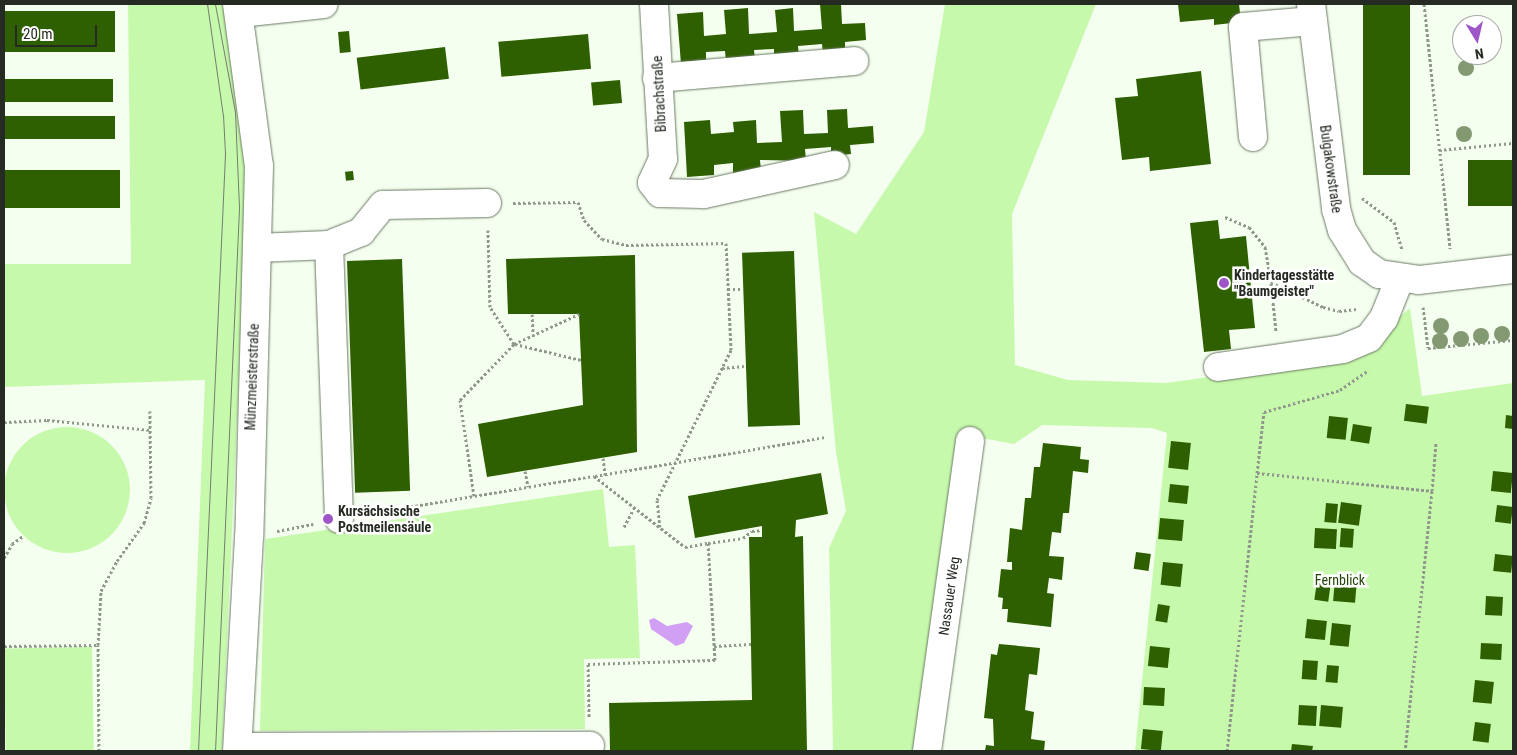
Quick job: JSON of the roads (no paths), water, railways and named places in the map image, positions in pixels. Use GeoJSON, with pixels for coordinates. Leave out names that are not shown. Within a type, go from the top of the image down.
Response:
{"type":"FeatureCollection","features":[{"type":"Feature","properties":{"kind":"street"},"geometry":{"type":"LineString","coordinates":[[239,8],[324,4]]}},
{"type":"Feature","properties":{"kind":"street","name":"Bibrachstraße"},"geometry":{"type":"LineString","coordinates":[[654,4],[663,159],[652,183],[660,193],[704,194],[835,165]]}},
{"type":"Feature","properties":{"kind":"street","name":"Münzmeisterstraße"},"geometry":{"type":"LineString","coordinates":[[238,749],[249,537],[259,166],[239,8]]}},
{"type":"Feature","properties":{"kind":"street"},"geometry":{"type":"LineString","coordinates":[[1254,137],[1244,27],[1312,12]]}},
{"type":"Feature","properties":{"kind":"street","name":"Bulgakowstraße"},"geometry":{"type":"LineString","coordinates":[[1312,12],[1332,186],[1342,230],[1356,254],[1378,274],[1410,279],[1513,269]]}},
{"type":"Feature","properties":{"kind":"street"},"geometry":{"type":"LineString","coordinates":[[657,78],[854,61]]}},
{"type":"Feature","properties":{"kind":"street"},"geometry":{"type":"LineString","coordinates":[[257,248],[329,245],[361,232],[383,205],[487,203]]}},
{"type":"Feature","properties":{"kind":"street"},"geometry":{"type":"LineString","coordinates":[[329,245],[339,519]]}},
{"type":"Feature","properties":{"kind":"street"},"geometry":{"type":"LineString","coordinates":[[1218,367],[1344,349],[1369,338],[1410,279]]}},
{"type":"Feature","properties":{"kind":"street","name":"Nassauer Weg"},"geometry":{"type":"LineString","coordinates":[[927,751],[970,441]]}},
{"type":"Feature","properties":{"kind":"street"},"geometry":{"type":"LineString","coordinates":[[238,749],[590,746]]}},
{"type":"Feature","properties":{"kind":"tram line"},"geometry":{"type":"LineString","coordinates":[[198,751],[225,153],[223,116],[207,4]]}},
{"type":"Feature","properties":{"kind":"tram line"},"geometry":{"type":"LineString","coordinates":[[215,4],[235,112],[239,208],[215,751]]}},
{"type":"Feature","properties":{"kind":"place","name":"Kindertagesstätte \"Baumgeister\""},"geometry":{"type":"Point","coordinates":[1224,283]}},
{"type":"Feature","properties":{"kind":"place","name":"Kursächsische Postmeilensäule"},"geometry":{"type":"Point","coordinates":[328,519]}},
{"type":"Feature","properties":{"kind":"park label","name":"Fernblick"},"geometry":{"type":"Point","coordinates":[1340,580]}}]}
